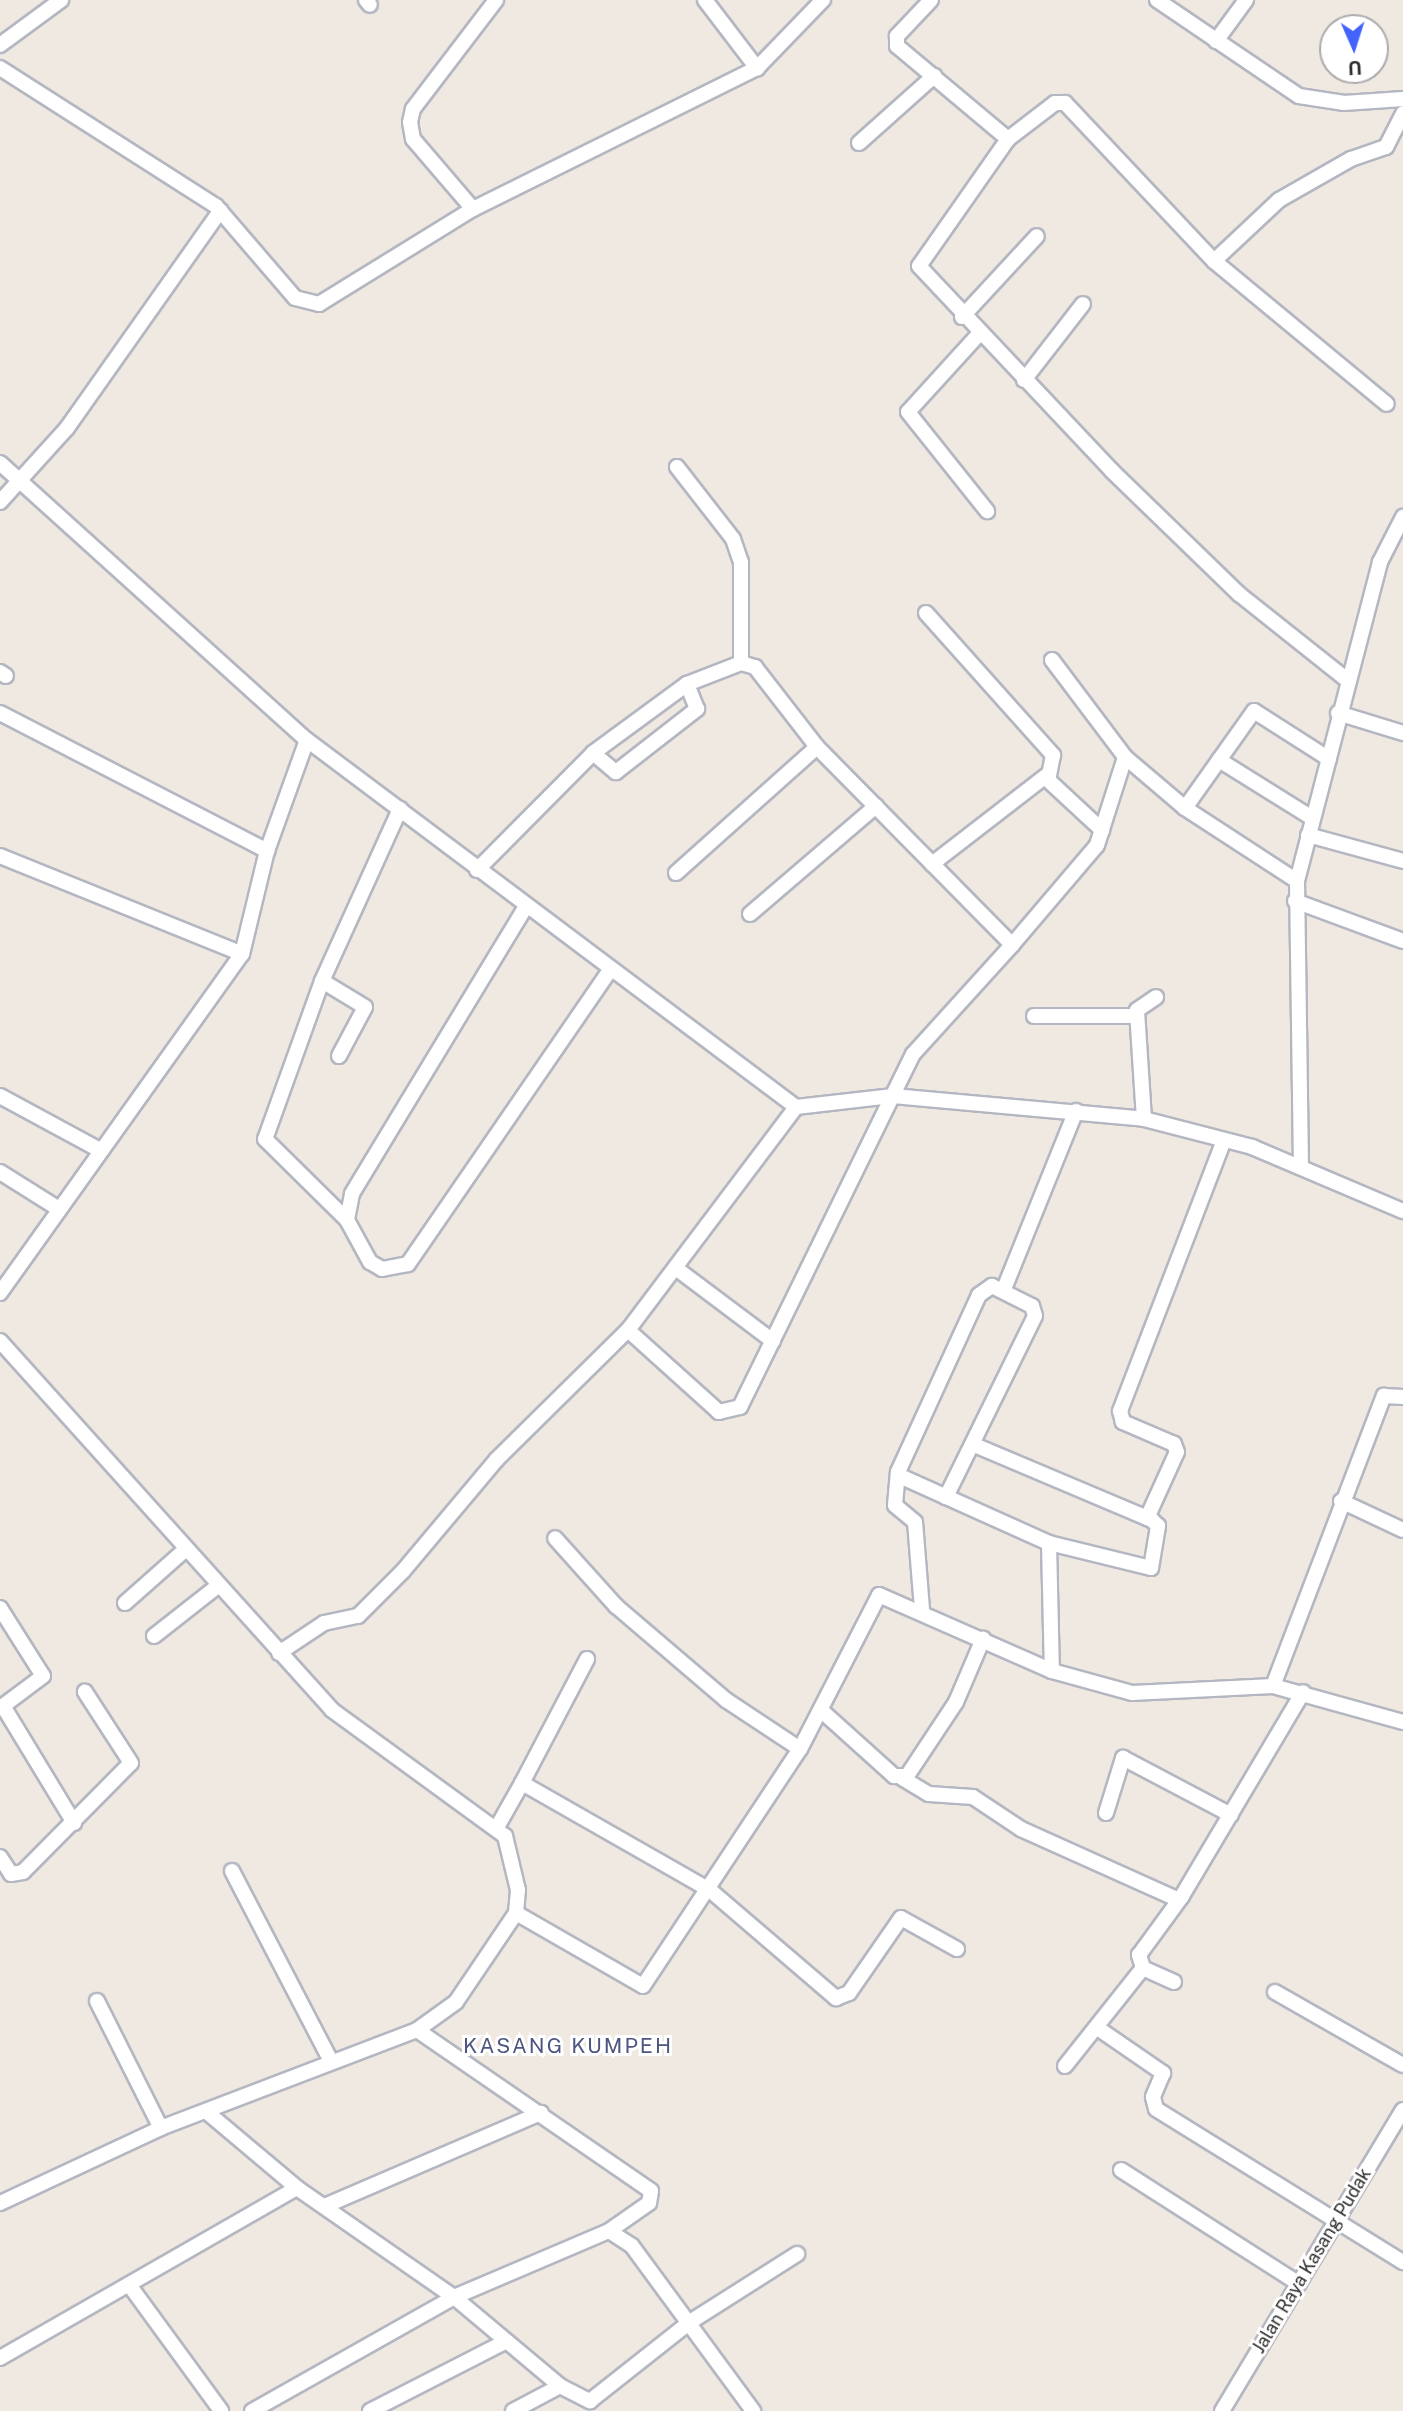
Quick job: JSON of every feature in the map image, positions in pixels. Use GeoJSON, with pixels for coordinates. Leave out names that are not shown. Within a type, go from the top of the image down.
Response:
{"type":"FeatureCollection","features":[{"type":"Feature","properties":{"kind":"street"},"geometry":{"type":"LineString","coordinates":[[0,45],[61,0]]}},
{"type":"Feature","properties":{"kind":"street"},"geometry":{"type":"LineString","coordinates":[[473,209],[413,139],[410,122],[496,0]]}},
{"type":"Feature","properties":{"kind":"street"},"geometry":{"type":"LineString","coordinates":[[705,0],[757,68]]}},
{"type":"Feature","properties":{"kind":"street"},"geometry":{"type":"LineString","coordinates":[[0,68],[220,211],[295,298],[319,304],[473,209],[757,68],[823,0]]}},
{"type":"Feature","properties":{"kind":"street"},"geometry":{"type":"LineString","coordinates":[[931,0],[896,41],[1008,139]]}},
{"type":"Feature","properties":{"kind":"street"},"geometry":{"type":"LineString","coordinates":[[1157,0],[1299,96],[1344,103],[1403,99]]}},
{"type":"Feature","properties":{"kind":"street"},"geometry":{"type":"LineString","coordinates":[[1216,41],[1245,0]]}},
{"type":"Feature","properties":{"kind":"street"},"geometry":{"type":"LineString","coordinates":[[859,143],[934,76]]}},
{"type":"Feature","properties":{"kind":"street"},"geometry":{"type":"LineString","coordinates":[[1347,680],[1239,594],[962,317],[919,266],[1008,139],[1055,103],[1065,103],[1214,261],[1387,404]]}},
{"type":"Feature","properties":{"kind":"street"},"geometry":{"type":"LineString","coordinates":[[1214,261],[1279,200],[1351,159],[1386,147],[1403,113]]}},
{"type":"Feature","properties":{"kind":"street"},"geometry":{"type":"LineString","coordinates":[[0,502],[67,428],[220,211]]}},
{"type":"Feature","properties":{"kind":"street"},"geometry":{"type":"LineString","coordinates":[[962,317],[1037,236]]}},
{"type":"Feature","properties":{"kind":"street"},"geometry":{"type":"LineString","coordinates":[[1024,380],[1083,304]]}},
{"type":"Feature","properties":{"kind":"street"},"geometry":{"type":"LineString","coordinates":[[979,334],[908,412],[987,511]]}},
{"type":"Feature","properties":{"kind":"street"},"geometry":{"type":"LineString","coordinates":[[0,463],[307,740],[524,908],[796,1107],[893,1096],[1144,1119],[1224,1140],[1301,1167],[1403,1211]]}},
{"type":"Feature","properties":{"kind":"street"},"geometry":{"type":"LineString","coordinates":[[677,467],[733,539],[741,562],[741,663]]}},
{"type":"Feature","properties":{"kind":"street"},"geometry":{"type":"LineString","coordinates":[[1301,1167],[1297,881],[1329,759],[1338,713],[1380,562],[1403,517]]}},
{"type":"Feature","properties":{"kind":"street"},"geometry":{"type":"LineString","coordinates":[[926,613],[1053,755],[1047,775],[932,864]]}},
{"type":"Feature","properties":{"kind":"street"},"geometry":{"type":"LineString","coordinates":[[1052,660],[1125,757],[1185,808],[1297,881]]}},
{"type":"Feature","properties":{"kind":"street"},"geometry":{"type":"LineString","coordinates":[[477,870],[593,753],[687,684],[741,663],[755,667],[817,747],[1012,945]]}},
{"type":"Feature","properties":{"kind":"street"},"geometry":{"type":"LineString","coordinates":[[593,753],[616,772],[697,709],[687,684]]}},
{"type":"Feature","properties":{"kind":"street"},"geometry":{"type":"LineString","coordinates":[[1185,808],[1259,711],[1329,759]]}},
{"type":"Feature","properties":{"kind":"street"},"geometry":{"type":"LineString","coordinates":[[0,713],[267,851]]}},
{"type":"Feature","properties":{"kind":"street"},"geometry":{"type":"LineString","coordinates":[[1338,713],[1403,733]]}},
{"type":"Feature","properties":{"kind":"street"},"geometry":{"type":"LineString","coordinates":[[0,1293],[242,954],[267,851],[307,740]]}},
{"type":"Feature","properties":{"kind":"street"},"geometry":{"type":"LineString","coordinates":[[676,873],[817,747]]}},
{"type":"Feature","properties":{"kind":"street"},"geometry":{"type":"LineString","coordinates":[[628,1330],[727,1415],[740,1407],[893,1096],[936,1024],[1012,945],[1097,845],[1125,757]]}},
{"type":"Feature","properties":{"kind":"street"},"geometry":{"type":"LineString","coordinates":[[1219,760],[1312,818]]}},
{"type":"Feature","properties":{"kind":"street"},"geometry":{"type":"LineString","coordinates":[[1047,775],[1102,830]]}},
{"type":"Feature","properties":{"kind":"street"},"geometry":{"type":"LineString","coordinates":[[750,914],[876,806]]}},
{"type":"Feature","properties":{"kind":"street"},"geometry":{"type":"LineString","coordinates":[[400,810],[322,981],[265,1139],[347,1220],[370,1262],[382,1269],[408,1264],[610,970]]}},
{"type":"Feature","properties":{"kind":"street"},"geometry":{"type":"LineString","coordinates":[[1308,835],[1403,861]]}},
{"type":"Feature","properties":{"kind":"street"},"geometry":{"type":"LineString","coordinates":[[0,856],[242,954]]}},
{"type":"Feature","properties":{"kind":"street"},"geometry":{"type":"LineString","coordinates":[[1296,901],[1403,941]]}},
{"type":"Feature","properties":{"kind":"street"},"geometry":{"type":"LineString","coordinates":[[347,1220],[352,1194],[524,908]]}},
{"type":"Feature","properties":{"kind":"street"},"geometry":{"type":"LineString","coordinates":[[322,981],[365,1007],[339,1056]]}},
{"type":"Feature","properties":{"kind":"street"},"geometry":{"type":"LineString","coordinates":[[1144,1119],[1137,1016],[1143,1003],[1156,997]]}},
{"type":"Feature","properties":{"kind":"street"},"geometry":{"type":"LineString","coordinates":[[1034,1016],[1137,1016]]}},
{"type":"Feature","properties":{"kind":"street"},"geometry":{"type":"LineString","coordinates":[[0,1096],[100,1150]]}},
{"type":"Feature","properties":{"kind":"street"},"geometry":{"type":"LineString","coordinates":[[279,1653],[300,1635],[366,1608],[497,1459],[628,1330],[677,1269],[796,1107]]}},
{"type":"Feature","properties":{"kind":"street"},"geometry":{"type":"LineString","coordinates":[[1003,1289],[1076,1111]]}},
{"type":"Feature","properties":{"kind":"street"},"geometry":{"type":"LineString","coordinates":[[1147,1518],[1177,1452],[1174,1444],[1123,1422],[1121,1411],[1224,1140]]}},
{"type":"Feature","properties":{"kind":"street"},"geometry":{"type":"LineString","coordinates":[[0,1172],[58,1209]]}},
{"type":"Feature","properties":{"kind":"street"},"geometry":{"type":"LineString","coordinates":[[677,1269],[773,1341]]}},
{"type":"Feature","properties":{"kind":"street"},"geometry":{"type":"LineString","coordinates":[[946,1497],[972,1444],[1035,1316],[1032,1306],[1003,1289],[986,1287],[978,1295],[898,1469],[902,1477],[946,1497],[1049,1543],[1149,1570],[1158,1526],[1147,1518],[972,1444]]}},
{"type":"Feature","properties":{"kind":"street"},"geometry":{"type":"LineString","coordinates":[[0,1341],[279,1653],[353,1729],[407,1760],[496,1829],[513,1849],[516,1913],[456,2002],[417,2030],[330,2059],[208,2113],[161,2129],[0,2203]]}},
{"type":"Feature","properties":{"kind":"street"},"geometry":{"type":"LineString","coordinates":[[1273,1686],[1341,1501],[1384,1396],[1403,1397]]}},
{"type":"Feature","properties":{"kind":"street"},"geometry":{"type":"LineString","coordinates":[[902,1477],[895,1505],[915,1521],[922,1609]]}},
{"type":"Feature","properties":{"kind":"street"},"geometry":{"type":"LineString","coordinates":[[1341,1501],[1403,1530]]}},
{"type":"Feature","properties":{"kind":"street"},"geometry":{"type":"LineString","coordinates":[[555,1538],[616,1606],[696,1675],[800,1749]]}},
{"type":"Feature","properties":{"kind":"street"},"geometry":{"type":"LineString","coordinates":[[1049,1543],[1052,1671]]}},
{"type":"Feature","properties":{"kind":"street"},"geometry":{"type":"LineString","coordinates":[[125,1603],[186,1549]]}},
{"type":"Feature","properties":{"kind":"street"},"geometry":{"type":"LineString","coordinates":[[154,1636],[219,1585]]}},
{"type":"Feature","properties":{"kind":"street"},"geometry":{"type":"LineString","coordinates":[[516,1913],[643,1986],[711,1891],[823,1712],[872,1601],[888,1596],[922,1609],[1052,1671],[1132,1693],[1273,1686],[1303,1692],[1403,1722]]}},
{"type":"Feature","properties":{"kind":"street"},"geometry":{"type":"LineString","coordinates":[[1,1611],[43,1676],[2,1707],[74,1823]]}},
{"type":"Feature","properties":{"kind":"street"},"geometry":{"type":"LineString","coordinates":[[902,1778],[956,1702],[983,1639]]}},
{"type":"Feature","properties":{"kind":"street"},"geometry":{"type":"LineString","coordinates":[[496,1829],[587,1659]]}},
{"type":"Feature","properties":{"kind":"street"},"geometry":{"type":"LineString","coordinates":[[0,1857],[11,1874],[23,1872],[131,1763],[85,1692]]}},
{"type":"Feature","properties":{"kind":"street"},"geometry":{"type":"LineString","coordinates":[[1174,1982],[1143,1968],[1139,1955],[1179,1900],[1303,1692]]}},
{"type":"Feature","properties":{"kind":"street"},"geometry":{"type":"LineString","coordinates":[[823,1712],[902,1778],[939,1797],[973,1797],[1021,1829],[1179,1900]]}},
{"type":"Feature","properties":{"kind":"street"},"geometry":{"type":"LineString","coordinates":[[1106,1813],[1123,1758],[1231,1815]]}},
{"type":"Feature","properties":{"kind":"street"},"geometry":{"type":"LineString","coordinates":[[522,1783],[711,1891],[836,1998],[849,1993],[901,1918],[957,1949]]}},
{"type":"Feature","properties":{"kind":"street"},"geometry":{"type":"LineString","coordinates":[[232,1871],[330,2059]]}},
{"type":"Feature","properties":{"kind":"street"},"geometry":{"type":"LineString","coordinates":[[1065,2066],[1099,2029],[1143,1968]]}},
{"type":"Feature","properties":{"kind":"street"},"geometry":{"type":"LineString","coordinates":[[1275,1992],[1403,2066]]}},
{"type":"Feature","properties":{"kind":"street"},"geometry":{"type":"LineString","coordinates":[[97,2001],[161,2129]]}},
{"type":"Feature","properties":{"kind":"street"},"geometry":{"type":"LineString","coordinates":[[1099,2029],[1163,2073],[1153,2097],[1156,2109],[1403,2262]]}},
{"type":"Feature","properties":{"kind":"street"},"geometry":{"type":"LineString","coordinates":[[252,2411],[454,2297],[609,2231],[649,2203],[651,2191],[417,2030]]}},
{"type":"Feature","properties":{"kind":"street","name":"Jalan Raya Kasang Pudak"},"geometry":{"type":"LineString","coordinates":[[1222,2411],[1403,2110]]}},
{"type":"Feature","properties":{"kind":"street"},"geometry":{"type":"LineString","coordinates":[[208,2113],[297,2188],[327,2205],[454,2297],[561,2386],[590,2401],[600,2396],[690,2322],[797,2254]]}},
{"type":"Feature","properties":{"kind":"street"},"geometry":{"type":"LineString","coordinates":[[327,2205],[541,2113]]}},
{"type":"Feature","properties":{"kind":"street"},"geometry":{"type":"LineString","coordinates":[[1121,2170],[1299,2284]]}},
{"type":"Feature","properties":{"kind":"street"},"geometry":{"type":"LineString","coordinates":[[0,2358],[297,2188]]}},
{"type":"Feature","properties":{"kind":"street"},"geometry":{"type":"LineString","coordinates":[[609,2231],[632,2246],[690,2322],[751,2410]]}},
{"type":"Feature","properties":{"kind":"street"},"geometry":{"type":"LineString","coordinates":[[130,2286],[220,2411]]}},
{"type":"Feature","properties":{"kind":"street"},"geometry":{"type":"LineString","coordinates":[[370,2411],[505,2342]]}},
{"type":"Feature","properties":{"kind":"street"},"geometry":{"type":"LineString","coordinates":[[513,2411],[561,2386]]}},
{"type":"Feature","properties":{"kind":"district","name":"KASANG KUMPEH"},"geometry":{"type":"Point","coordinates":[568,2046]}}]}
